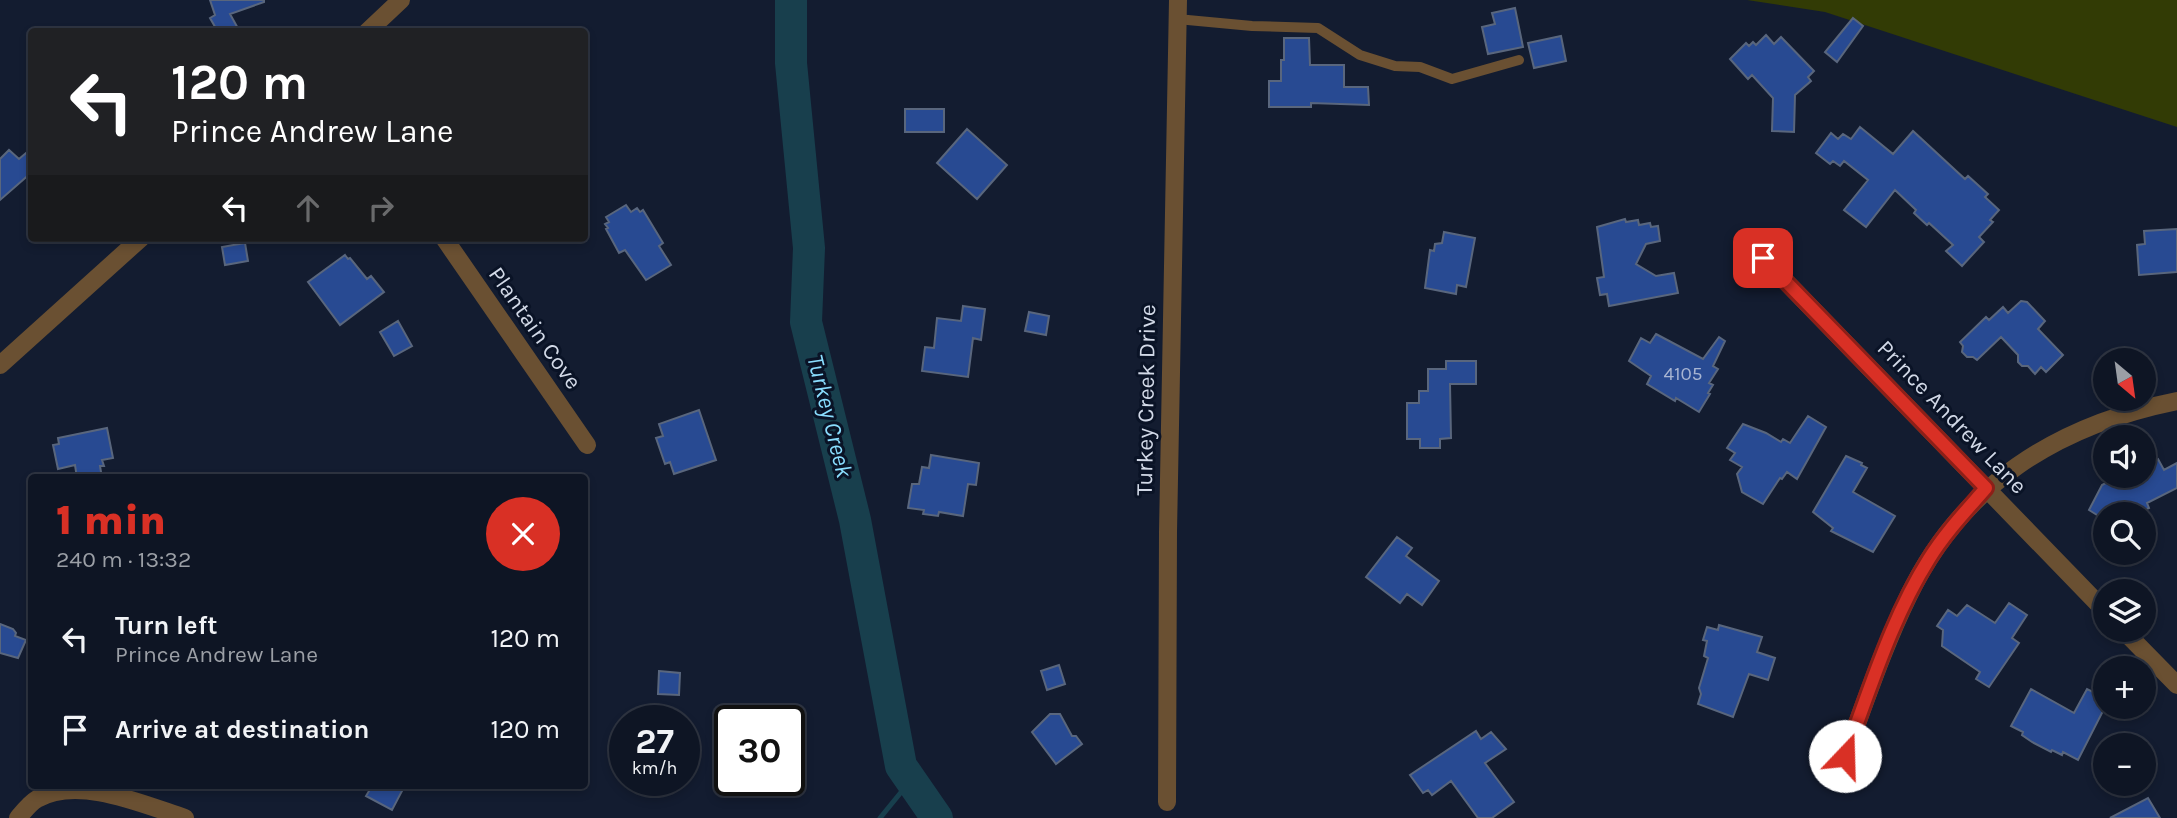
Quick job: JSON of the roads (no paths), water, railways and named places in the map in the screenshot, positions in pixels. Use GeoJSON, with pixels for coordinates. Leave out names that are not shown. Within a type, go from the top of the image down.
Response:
{"type":"FeatureCollection","features":[{"type":"Feature","properties":{"kind":"street"},"geometry":{"type":"LineString","coordinates":[[371,28],[401,0]]}},
{"type":"Feature","properties":{"kind":"street","name":"Turkey Creek Drive"},"geometry":{"type":"LineString","coordinates":[[1167,802],[1168,532],[1178,0]]}},
{"type":"Feature","properties":{"kind":"street"},"geometry":{"type":"LineString","coordinates":[[0,365],[137,242]]}},
{"type":"Feature","properties":{"kind":"street","name":"Plantain Cove"},"geometry":{"type":"LineString","coordinates":[[447,242],[587,445]]}},
{"type":"Feature","properties":{"kind":"street","name":"Prince Andrew Lane"},"geometry":{"type":"LineString","coordinates":[[1763,258],[2093,599]]}},
{"type":"Feature","properties":{"kind":"street"},"geometry":{"type":"LineString","coordinates":[[1845,756],[1908,596],[1929,558],[1986,488],[2024,461],[2081,429],[2140,409],[2177,401]]}},
{"type":"Feature","properties":{"kind":"street"},"geometry":{"type":"LineString","coordinates":[[2135,642],[2177,685]]}},
{"type":"Feature","properties":{"kind":"street"},"geometry":{"type":"LineString","coordinates":[[18,818],[37,799],[58,792],[94,789],[148,812],[185,818]]}},
{"type":"Feature","properties":{"kind":"lane"},"geometry":{"type":"LineString","coordinates":[[1177,19],[1252,26],[1318,27],[1360,55],[1395,66],[1420,67],[1452,79],[1519,60]]}},
{"type":"Feature","properties":{"kind":"waterway","name":"Turkey Creek"},"geometry":{"type":"LineString","coordinates":[[791,0],[791,63],[809,248],[806,322],[855,520],[901,766],[937,818]]}},
{"type":"Feature","properties":{"kind":"waterway"},"geometry":{"type":"LineString","coordinates":[[880,818],[911,780]]}}]}
